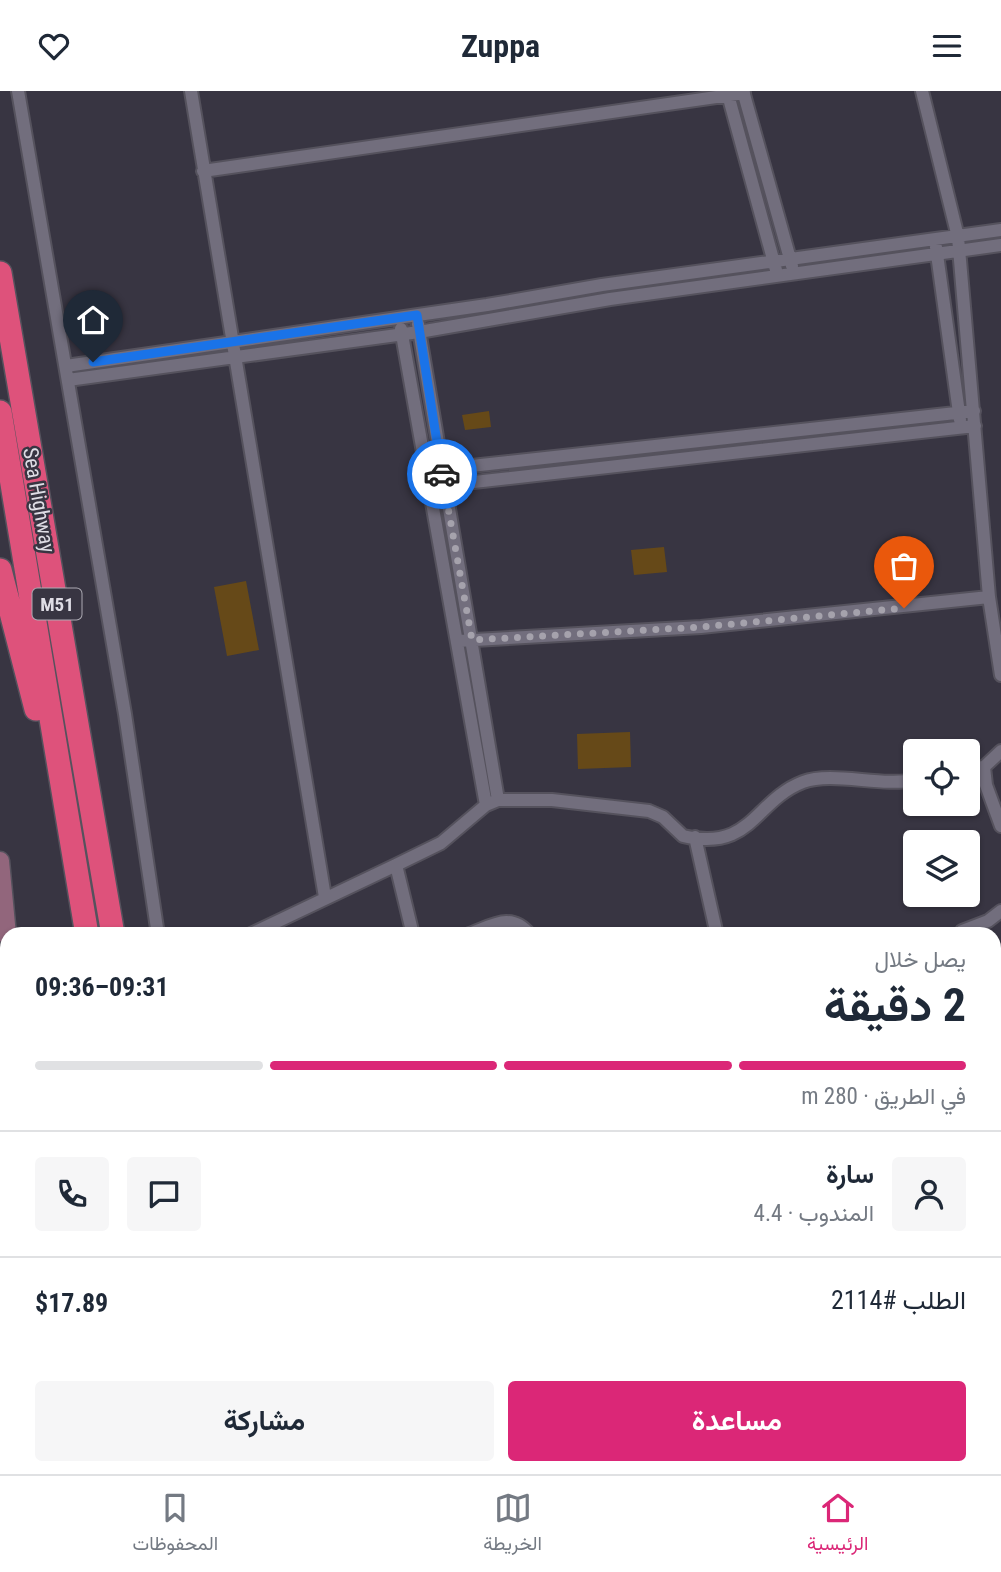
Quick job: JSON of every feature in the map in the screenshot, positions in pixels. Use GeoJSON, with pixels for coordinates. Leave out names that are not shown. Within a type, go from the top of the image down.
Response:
{"type":"FeatureCollection","features":[{"type":"Feature","properties":{"kind":"highway","name":"Sea Highway"},"geometry":{"type":"LineString","coordinates":[[0,273],[112,927]]}},
{"type":"Feature","properties":{"kind":"highway","name":"Sea Highway"},"geometry":{"type":"LineString","coordinates":[[0,412],[86,927]]}},
{"type":"Feature","properties":{"kind":"highway"},"geometry":{"type":"LineString","coordinates":[[0,570],[37,713],[58,765]]}},
{"type":"Feature","properties":{"kind":"street"},"geometry":{"type":"LineString","coordinates":[[18,91],[129,739],[157,927]]}},
{"type":"Feature","properties":{"kind":"street"},"geometry":{"type":"LineString","coordinates":[[191,91],[230,343],[325,897]]}},
{"type":"Feature","properties":{"kind":"street"},"geometry":{"type":"LineString","coordinates":[[922,91],[958,237],[974,411],[969,427]]}},
{"type":"Feature","properties":{"kind":"street"},"geometry":{"type":"LineString","coordinates":[[203,171],[744,92],[794,273]]}},
{"type":"Feature","properties":{"kind":"street"},"geometry":{"type":"LineString","coordinates":[[728,93],[776,269]]}},
{"type":"Feature","properties":{"kind":"street"},"geometry":{"type":"LineString","coordinates":[[68,380],[419,332],[776,269],[791,260],[1001,230]]}},
{"type":"Feature","properties":{"kind":"street"},"geometry":{"type":"LineString","coordinates":[[935,240],[959,413],[969,427],[975,450],[989,597],[1001,675]]}},
{"type":"Feature","properties":{"kind":"street"},"geometry":{"type":"LineString","coordinates":[[66,366],[417,315],[776,269],[794,273],[1001,245]]}},
{"type":"Feature","properties":{"kind":"street"},"geometry":{"type":"LineString","coordinates":[[417,315],[472,640],[492,802]]}},
{"type":"Feature","properties":{"kind":"street"},"geometry":{"type":"LineString","coordinates":[[399,318],[457,641],[492,802]]}},
{"type":"Feature","properties":{"kind":"street"},"geometry":{"type":"LineString","coordinates":[[426,471],[974,411]]}},
{"type":"Feature","properties":{"kind":"street"},"geometry":{"type":"LineString","coordinates":[[429,487],[969,427]]}},
{"type":"Feature","properties":{"kind":"street"},"geometry":{"type":"LineString","coordinates":[[457,641],[701,627],[989,597]]}},
{"type":"Feature","properties":{"kind":"street"},"geometry":{"type":"LineString","coordinates":[[980,768],[985,767],[1001,751]]}},
{"type":"Feature","properties":{"kind":"street"},"geometry":{"type":"LineString","coordinates":[[985,767],[986,785],[1001,826]]}},
{"type":"Feature","properties":{"kind":"street"},"geometry":{"type":"LineString","coordinates":[[265,927],[441,843],[492,802],[552,800],[649,811],[663,817],[682,836],[731,836],[742,831],[781,796],[803,782],[827,779],[884,783],[903,781]]}},
{"type":"Feature","properties":{"kind":"street"},"geometry":{"type":"LineString","coordinates":[[695,837],[715,927]]}},
{"type":"Feature","properties":{"kind":"street"},"geometry":{"type":"LineString","coordinates":[[0,861],[6,927]]}},
{"type":"Feature","properties":{"kind":"street"},"geometry":{"type":"LineString","coordinates":[[396,865],[411,927]]}},
{"type":"Feature","properties":{"kind":"street"},"geometry":{"type":"LineString","coordinates":[[974,927],[1001,911]]}},
{"type":"Feature","properties":{"kind":"street"},"geometry":{"type":"LineString","coordinates":[[490,927],[511,920],[519,922],[523,927]]}},
{"type":"Feature","properties":{"kind":"building"},"geometry":{"type":"Polygon","coordinates":[[[489,411],[491,427],[465,430],[462,415],[489,411]]]}},
{"type":"Feature","properties":{"kind":"building"},"geometry":{"type":"Polygon","coordinates":[[[664,547],[667,572],[634,575],[631,550],[664,547]]]}},
{"type":"Feature","properties":{"kind":"building"},"geometry":{"type":"Polygon","coordinates":[[[246,581],[259,650],[227,656],[214,587],[246,581]]]}},
{"type":"Feature","properties":{"kind":"building"},"geometry":{"type":"Polygon","coordinates":[[[630,732],[631,767],[578,769],[577,734],[630,732]]]}},
{"type":"Feature","properties":{"kind":"way so far"},"geometry":{"type":"LineString","coordinates":[[442,474],[472,640],[701,627],[904,608]]}},
{"type":"Feature","properties":{"kind":"route"},"geometry":{"type":"LineString","coordinates":[[93,362],[417,315],[442,474]]}}]}
